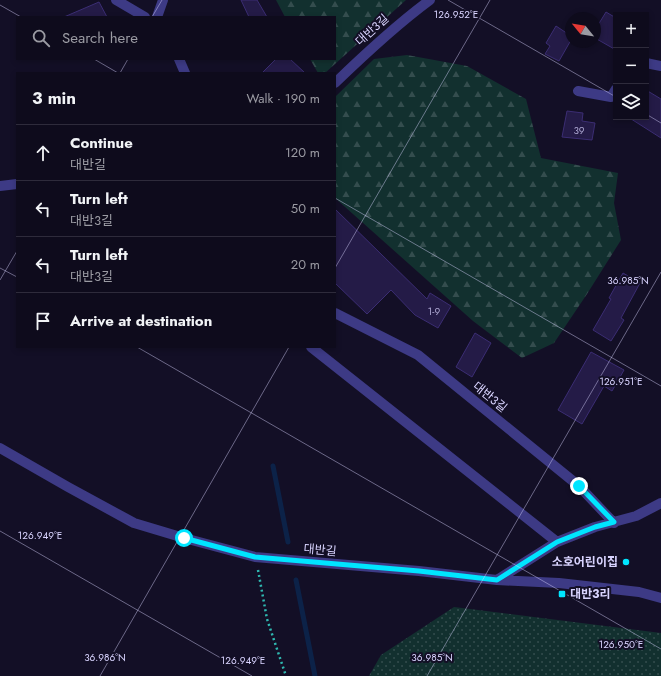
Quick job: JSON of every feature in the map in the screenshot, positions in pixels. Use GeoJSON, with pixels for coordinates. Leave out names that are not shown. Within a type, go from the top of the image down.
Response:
{"type":"FeatureCollection","features":[{"type":"Feature","properties":{"kind":"street"},"geometry":{"type":"LineString","coordinates":[[116,0],[144,16]]}},
{"type":"Feature","properties":{"kind":"street"},"geometry":{"type":"LineString","coordinates":[[157,16],[163,0]]}},
{"type":"Feature","properties":{"kind":"street","name":"대반3길"},"geometry":{"type":"LineString","coordinates":[[336,82],[409,15],[430,0]]}},
{"type":"Feature","properties":{"kind":"street"},"geometry":{"type":"LineString","coordinates":[[179,60],[185,72]]}},
{"type":"Feature","properties":{"kind":"street"},"geometry":{"type":"LineString","coordinates":[[649,64],[661,66]]}},
{"type":"Feature","properties":{"kind":"street"},"geometry":{"type":"LineString","coordinates":[[578,91],[611,98],[613,94]]}},
{"type":"Feature","properties":{"kind":"street"},"geometry":{"type":"LineString","coordinates":[[0,186],[16,184]]}},
{"type":"Feature","properties":{"kind":"street","name":"대반3길"},"geometry":{"type":"LineString","coordinates":[[336,314],[418,355],[579,486],[614,522]]}},
{"type":"Feature","properties":{"kind":"street"},"geometry":{"type":"LineString","coordinates":[[312,348],[557,542]]}},
{"type":"Feature","properties":{"kind":"street","name":"대반길"},"geometry":{"type":"LineString","coordinates":[[0,448],[134,523],[255,557],[419,571],[497,580],[559,583],[639,592],[661,598]]}},
{"type":"Feature","properties":{"kind":"street"},"geometry":{"type":"LineString","coordinates":[[497,580],[557,542],[595,527],[636,516],[661,503]]}},
{"type":"Feature","properties":{"kind":"path"},"geometry":{"type":"LineString","coordinates":[[255,557],[267,619],[286,676]]}},
{"type":"Feature","properties":{"kind":"green space"},"geometry":{"type":"Polygon","coordinates":[[[276,0],[406,0],[326,72],[317,72],[311,60],[336,60],[336,16],[284,16],[276,0]]]}},
{"type":"Feature","properties":{"kind":"green space"},"geometry":{"type":"Polygon","coordinates":[[[407,55],[467,66],[526,99],[541,158],[618,173],[614,203],[621,240],[554,343],[522,358],[473,321],[336,199],[336,96],[374,59],[407,55]]]}},
{"type":"Feature","properties":{"kind":"green space"},"geometry":{"type":"Polygon","coordinates":[[[454,607],[661,633],[661,676],[369,676],[381,655],[454,607]]]}},
{"type":"Feature","properties":{"kind":"building"},"geometry":{"type":"Polygon","coordinates":[[[241,0],[257,0],[266,16],[249,16],[241,0]]]}},
{"type":"Feature","properties":{"kind":"building"},"geometry":{"type":"Polygon","coordinates":[[[99,2],[106,16],[66,16],[99,2]]]}},
{"type":"Feature","properties":{"kind":"building"},"geometry":{"type":"Polygon","coordinates":[[[606,12],[613,16],[613,48],[601,41],[601,20],[606,12]]]}},
{"type":"Feature","properties":{"kind":"building"},"geometry":{"type":"Polygon","coordinates":[[[556,26],[565,32],[565,48],[566,48],[559,61],[545,54],[550,46],[546,43],[556,26]]]}},
{"type":"Feature","properties":{"kind":"building"},"geometry":{"type":"Polygon","coordinates":[[[275,60],[291,60],[304,72],[263,72],[275,60]]]}},
{"type":"Feature","properties":{"kind":"building"},"geometry":{"type":"Polygon","coordinates":[[[649,92],[661,99],[661,138],[633,120],[649,120],[649,92]]]}},
{"type":"Feature","properties":{"kind":"building"},"geometry":{"type":"Polygon","coordinates":[[[567,111],[583,113],[582,121],[595,123],[592,140],[562,137],[567,111]]]}},
{"type":"Feature","properties":{"kind":"building"},"geometry":{"type":"Polygon","coordinates":[[[336,210],[427,299],[430,293],[451,306],[438,328],[415,315],[391,290],[367,314],[336,284],[336,210]]]}},
{"type":"Feature","properties":{"kind":"building"},"geometry":{"type":"Polygon","coordinates":[[[623,273],[640,283],[621,318],[624,320],[611,341],[593,330],[611,299],[609,298],[623,273]]]}},
{"type":"Feature","properties":{"kind":"building"},"geometry":{"type":"Polygon","coordinates":[[[475,333],[491,343],[472,377],[456,367],[475,333]]]}},
{"type":"Feature","properties":{"kind":"building"},"geometry":{"type":"Polygon","coordinates":[[[591,352],[624,370],[612,391],[604,386],[582,424],[558,410],[591,352]]]}},
{"type":"Feature","properties":{"kind":"waterway"},"geometry":{"type":"LineString","coordinates":[[273,466],[288,542]]}},
{"type":"Feature","properties":{"kind":"waterway"},"geometry":{"type":"LineString","coordinates":[[296,580],[315,676]]}},
{"type":"Feature","properties":{"kind":"place","name":"소호어린이집"},"geometry":{"type":"Point","coordinates":[626,562]}},
{"type":"Feature","properties":{"kind":"place","name":"대반3리"},"geometry":{"type":"Point","coordinates":[562,594]}},
{"type":"Feature","properties":{"kind":"route"},"geometry":{"type":"LineString","coordinates":[[184,538],[255,557],[419,571],[497,580],[557,542],[595,527],[614,522],[579,486]]}}]}
